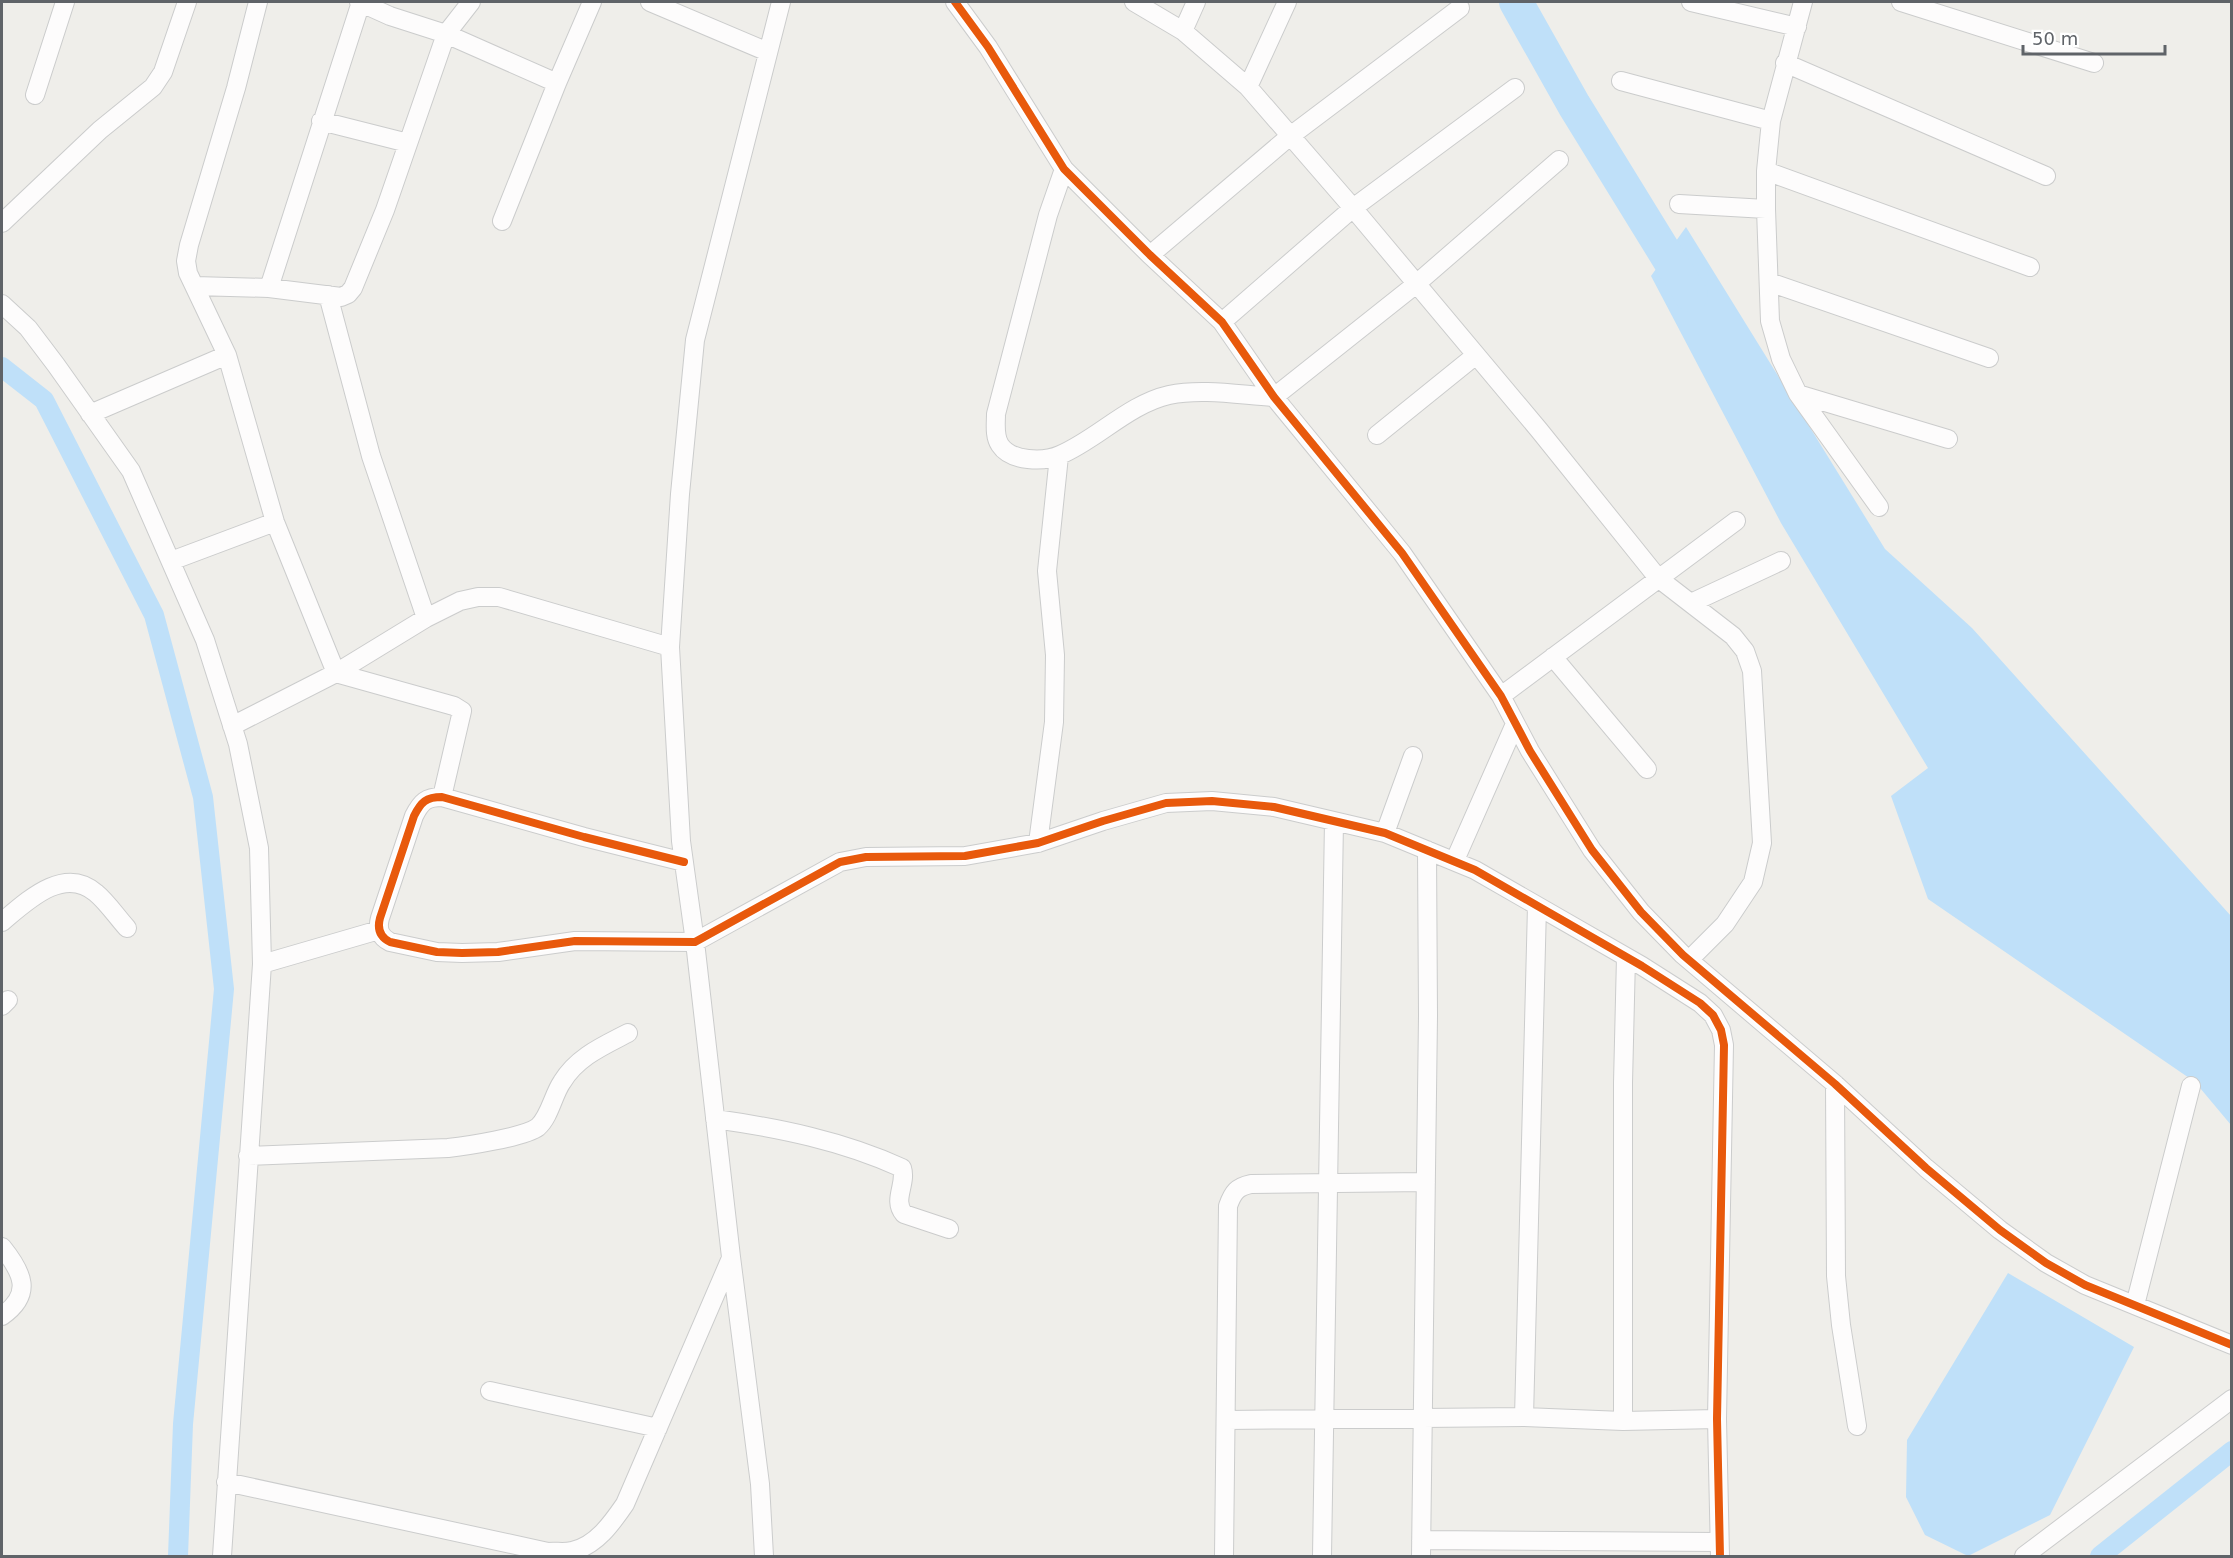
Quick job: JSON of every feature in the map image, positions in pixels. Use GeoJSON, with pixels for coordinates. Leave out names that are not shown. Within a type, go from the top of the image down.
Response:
{"type":"FeatureCollection","features":[{"type":"Feature","properties":{"kind":"street"},"geometry":{"type":"LineString","coordinates":[[35,95],[65,2]]}},
{"type":"Feature","properties":{"kind":"street"},"geometry":{"type":"LineString","coordinates":[[2,223],[100,130],[153,87],[163,72],[188,2]]}},
{"type":"Feature","properties":{"kind":"street"},"geometry":{"type":"LineString","coordinates":[[258,2],[236,88],[186,261],[188,273],[227,355],[275,522],[336,673]]}},
{"type":"Feature","properties":{"kind":"street"},"geometry":{"type":"LineString","coordinates":[[269,288],[360,2],[390,16],[446,34],[557,83]]}},
{"type":"Feature","properties":{"kind":"street"},"geometry":{"type":"LineString","coordinates":[[195,286],[269,288],[342,297],[348,294],[353,288],[385,210],[446,34],[471,2]]}},
{"type":"Feature","properties":{"kind":"street"},"geometry":{"type":"LineString","coordinates":[[502,220],[592,2]]}},
{"type":"Feature","properties":{"kind":"street"},"geometry":{"type":"LineString","coordinates":[[650,2],[768,52]]}},
{"type":"Feature","properties":{"kind":"street"},"geometry":{"type":"LineString","coordinates":[[764,1557],[760,1484],[684,862],[670,647],[680,494],[695,340],[781,2]]}},
{"type":"Feature","properties":{"kind":"street"},"geometry":{"type":"LineString","coordinates":[[955,2],[988,46],[1064,169],[1150,255],[1222,322],[1274,397],[1402,553],[1501,696],[1515,724],[1592,850],[1641,912],[1686,957],[1835,1084],[1926,1168],[2000,1230],[2046,1263],[2085,1285],[2232,1345]]}},
{"type":"Feature","properties":{"kind":"street"},"geometry":{"type":"LineString","coordinates":[[1134,2],[1183,31],[1248,87],[1539,430],[1658,578],[1733,636],[1745,651],[1752,671],[1762,843],[1753,882],[1725,924],[1686,957],[1666,981]]}},
{"type":"Feature","properties":{"kind":"street"},"geometry":{"type":"LineString","coordinates":[[1183,31],[1196,2]]}},
{"type":"Feature","properties":{"kind":"street"},"geometry":{"type":"LineString","coordinates":[[1248,87],[1287,2]]}},
{"type":"Feature","properties":{"kind":"street"},"geometry":{"type":"LineString","coordinates":[[1691,2],[1797,27]]}},
{"type":"Feature","properties":{"kind":"street"},"geometry":{"type":"LineString","coordinates":[[1803,2],[1771,121],[1766,171],[1770,321],[1781,359],[1798,394],[1879,507]]}},
{"type":"Feature","properties":{"kind":"street"},"geometry":{"type":"LineString","coordinates":[[1901,2],[2094,63]]}},
{"type":"Feature","properties":{"kind":"street"},"geometry":{"type":"LineString","coordinates":[[1150,255],[1289,137],[1460,8]]}},
{"type":"Feature","properties":{"kind":"street"},"geometry":{"type":"LineString","coordinates":[[1785,63],[2046,176]]}},
{"type":"Feature","properties":{"kind":"street"},"geometry":{"type":"LineString","coordinates":[[1620,81],[1771,121]]}},
{"type":"Feature","properties":{"kind":"street"},"geometry":{"type":"LineString","coordinates":[[1222,322],[1353,208],[1515,88]]}},
{"type":"Feature","properties":{"kind":"street"},"geometry":{"type":"LineString","coordinates":[[321,121],[408,143]]}},
{"type":"Feature","properties":{"kind":"street"},"geometry":{"type":"LineString","coordinates":[[1064,169],[1048,215],[996,414],[996,433],[1001,447],[1017,456],[1033,460],[1059,456],[1144,404],[1169,395],[1213,393],[1274,397],[1415,285],[1559,160]]}},
{"type":"Feature","properties":{"kind":"street"},"geometry":{"type":"LineString","coordinates":[[1766,171],[2030,267]]}},
{"type":"Feature","properties":{"kind":"street"},"geometry":{"type":"LineString","coordinates":[[1679,204],[1766,209]]}},
{"type":"Feature","properties":{"kind":"street"},"geometry":{"type":"LineString","coordinates":[[1769,282],[1989,358]]}},
{"type":"Feature","properties":{"kind":"street"},"geometry":{"type":"LineString","coordinates":[[328,296],[371,456],[426,618]]}},
{"type":"Feature","properties":{"kind":"street"},"geometry":{"type":"LineString","coordinates":[[2,304],[28,328],[131,471],[205,640],[238,744],[259,848],[262,964],[222,1557]]}},
{"type":"Feature","properties":{"kind":"street"},"geometry":{"type":"LineString","coordinates":[[90,414],[227,355]]}},
{"type":"Feature","properties":{"kind":"street"},"geometry":{"type":"LineString","coordinates":[[1377,435],[1476,355]]}},
{"type":"Feature","properties":{"kind":"street"},"geometry":{"type":"LineString","coordinates":[[1798,394],[1948,439]]}},
{"type":"Feature","properties":{"kind":"street"},"geometry":{"type":"LineString","coordinates":[[1038,843],[1054,722],[1055,655],[1047,572],[1059,456]]}},
{"type":"Feature","properties":{"kind":"street"},"geometry":{"type":"LineString","coordinates":[[1501,696],[1736,520]]}},
{"type":"Feature","properties":{"kind":"street"},"geometry":{"type":"LineString","coordinates":[[171,561],[275,522]]}},
{"type":"Feature","properties":{"kind":"street"},"geometry":{"type":"LineString","coordinates":[[1690,603],[1782,561]]}},
{"type":"Feature","properties":{"kind":"street"},"geometry":{"type":"LineString","coordinates":[[232,726],[336,673],[426,618],[460,601],[478,597],[499,597],[670,647]]}},
{"type":"Feature","properties":{"kind":"street"},"geometry":{"type":"LineString","coordinates":[[1553,657],[1647,769]]}},
{"type":"Feature","properties":{"kind":"street"},"geometry":{"type":"LineString","coordinates":[[336,673],[454,706],[462,711],[442,797]]}},
{"type":"Feature","properties":{"kind":"street"},"geometry":{"type":"LineString","coordinates":[[1455,860],[1515,724]]}},
{"type":"Feature","properties":{"kind":"street"},"geometry":{"type":"LineString","coordinates":[[1385,833],[1413,756]]}},
{"type":"Feature","properties":{"kind":"street"},"geometry":{"type":"LineString","coordinates":[[684,862],[442,797],[430,797],[420,803],[414,816],[380,918],[379,930],[390,942],[438,952],[462,953],[498,952],[575,941],[695,942],[840,862],[866,857],[965,856],[1038,843],[1102,821],[1166,803],[1212,801],[1274,807],[1385,833],[1455,860],[1626,957],[1700,1003],[1713,1015],[1721,1029],[1724,1045],[1717,1419],[1720,1549],[1421,1548],[1424,1418],[1427,850]]}},
{"type":"Feature","properties":{"kind":"street"},"geometry":{"type":"LineString","coordinates":[[1322,1557],[1334,821]]}},
{"type":"Feature","properties":{"kind":"street"},"geometry":{"type":"LineString","coordinates":[[2,922],[31,898],[58,883],[78,882],[96,892],[127,928]]}},
{"type":"Feature","properties":{"kind":"street"},"geometry":{"type":"LineString","coordinates":[[1524,1417],[1537,906]]}},
{"type":"Feature","properties":{"kind":"street"},"geometry":{"type":"LineString","coordinates":[[262,964],[379,930]]}},
{"type":"Feature","properties":{"kind":"street"},"geometry":{"type":"LineString","coordinates":[[1623,1421],[1623,1083],[1626,957]]}},
{"type":"Feature","properties":{"kind":"street"},"geometry":{"type":"LineString","coordinates":[[248,1156],[480,1145],[533,1129],[544,1119],[560,1084],[574,1066],[584,1057],[628,1033]]}},
{"type":"Feature","properties":{"kind":"street"},"geometry":{"type":"LineString","coordinates":[[1835,1084],[1836,1276],[1841,1325],[1857,1425]]}},
{"type":"Feature","properties":{"kind":"street"},"geometry":{"type":"LineString","coordinates":[[2135,1305],[2191,1086]]}},
{"type":"Feature","properties":{"kind":"street"},"geometry":{"type":"LineString","coordinates":[[716,1119],[768,1127],[824,1141],[902,1168],[900,1210],[904,1214],[949,1229]]}},
{"type":"Feature","properties":{"kind":"street"},"geometry":{"type":"LineString","coordinates":[[1224,1557],[1228,1206],[1233,1192],[1240,1186],[1251,1184],[1426,1182]]}},
{"type":"Feature","properties":{"kind":"street"},"geometry":{"type":"LineString","coordinates":[[2,1247],[14,1262],[21,1276],[22,1293],[15,1306],[2,1316]]}},
{"type":"Feature","properties":{"kind":"street"},"geometry":{"type":"LineString","coordinates":[[226,1482],[548,1552],[573,1551],[593,1542],[616,1518],[625,1504],[731,1257]]}},
{"type":"Feature","properties":{"kind":"street"},"geometry":{"type":"LineString","coordinates":[[490,1391],[658,1428]]}},
{"type":"Feature","properties":{"kind":"street"},"geometry":{"type":"LineString","coordinates":[[2024,1557],[2232,1399]]}},
{"type":"Feature","properties":{"kind":"street"},"geometry":{"type":"LineString","coordinates":[[1227,1420],[1524,1417],[1623,1421],[1717,1419]]}},
{"type":"Feature","properties":{"kind":"water"},"geometry":{"type":"Polygon","coordinates":[[[1686,227],[1885,549],[1972,628],[2231,916],[2231,1125],[2195,1082],[1928,899],[1891,796],[1928,768],[1781,523],[1651,276],[1686,227]]]}},
{"type":"Feature","properties":{"kind":"water"},"geometry":{"type":"Polygon","coordinates":[[[2008,1273],[2134,1347],[2050,1515],[1968,1556],[1925,1535],[1906,1497],[1907,1440],[2008,1273]]]}},
{"type":"Feature","properties":{"kind":"waterway"},"geometry":{"type":"LineString","coordinates":[[1516,2],[1574,105],[1691,295]]}},
{"type":"Feature","properties":{"kind":"waterway"},"geometry":{"type":"LineString","coordinates":[[2,367],[44,400],[154,615],[203,797],[224,989],[183,1424],[178,1556]]}},
{"type":"Feature","properties":{"kind":"waterway"},"geometry":{"type":"LineString","coordinates":[[2100,1556],[2232,1451]]}},
{"type":"Feature","properties":{"kind":"cycle path"},"geometry":{"type":"LineString","coordinates":[[955,2],[988,47],[1064,169],[1150,255],[1222,322],[1274,397],[1402,553],[1501,696],[1530,751],[1592,850],[1641,912],[1683,955],[1835,1084],[1926,1168],[2000,1230],[2046,1263],[2085,1285],[2232,1345]]}},
{"type":"Feature","properties":{"kind":"cycle path"},"geometry":{"type":"LineString","coordinates":[[684,862],[442,797],[432,798],[422,804],[414,816],[380,918],[379,929],[384,938],[390,942],[437,952],[498,952],[575,941],[695,942],[840,862],[866,857],[965,856],[1038,843],[1166,803],[1212,801],[1274,807],[1385,833],[1475,870],[1642,966],[1700,1003],[1713,1015],[1721,1030],[1724,1045],[1717,1419],[1720,1556]]}}]}
